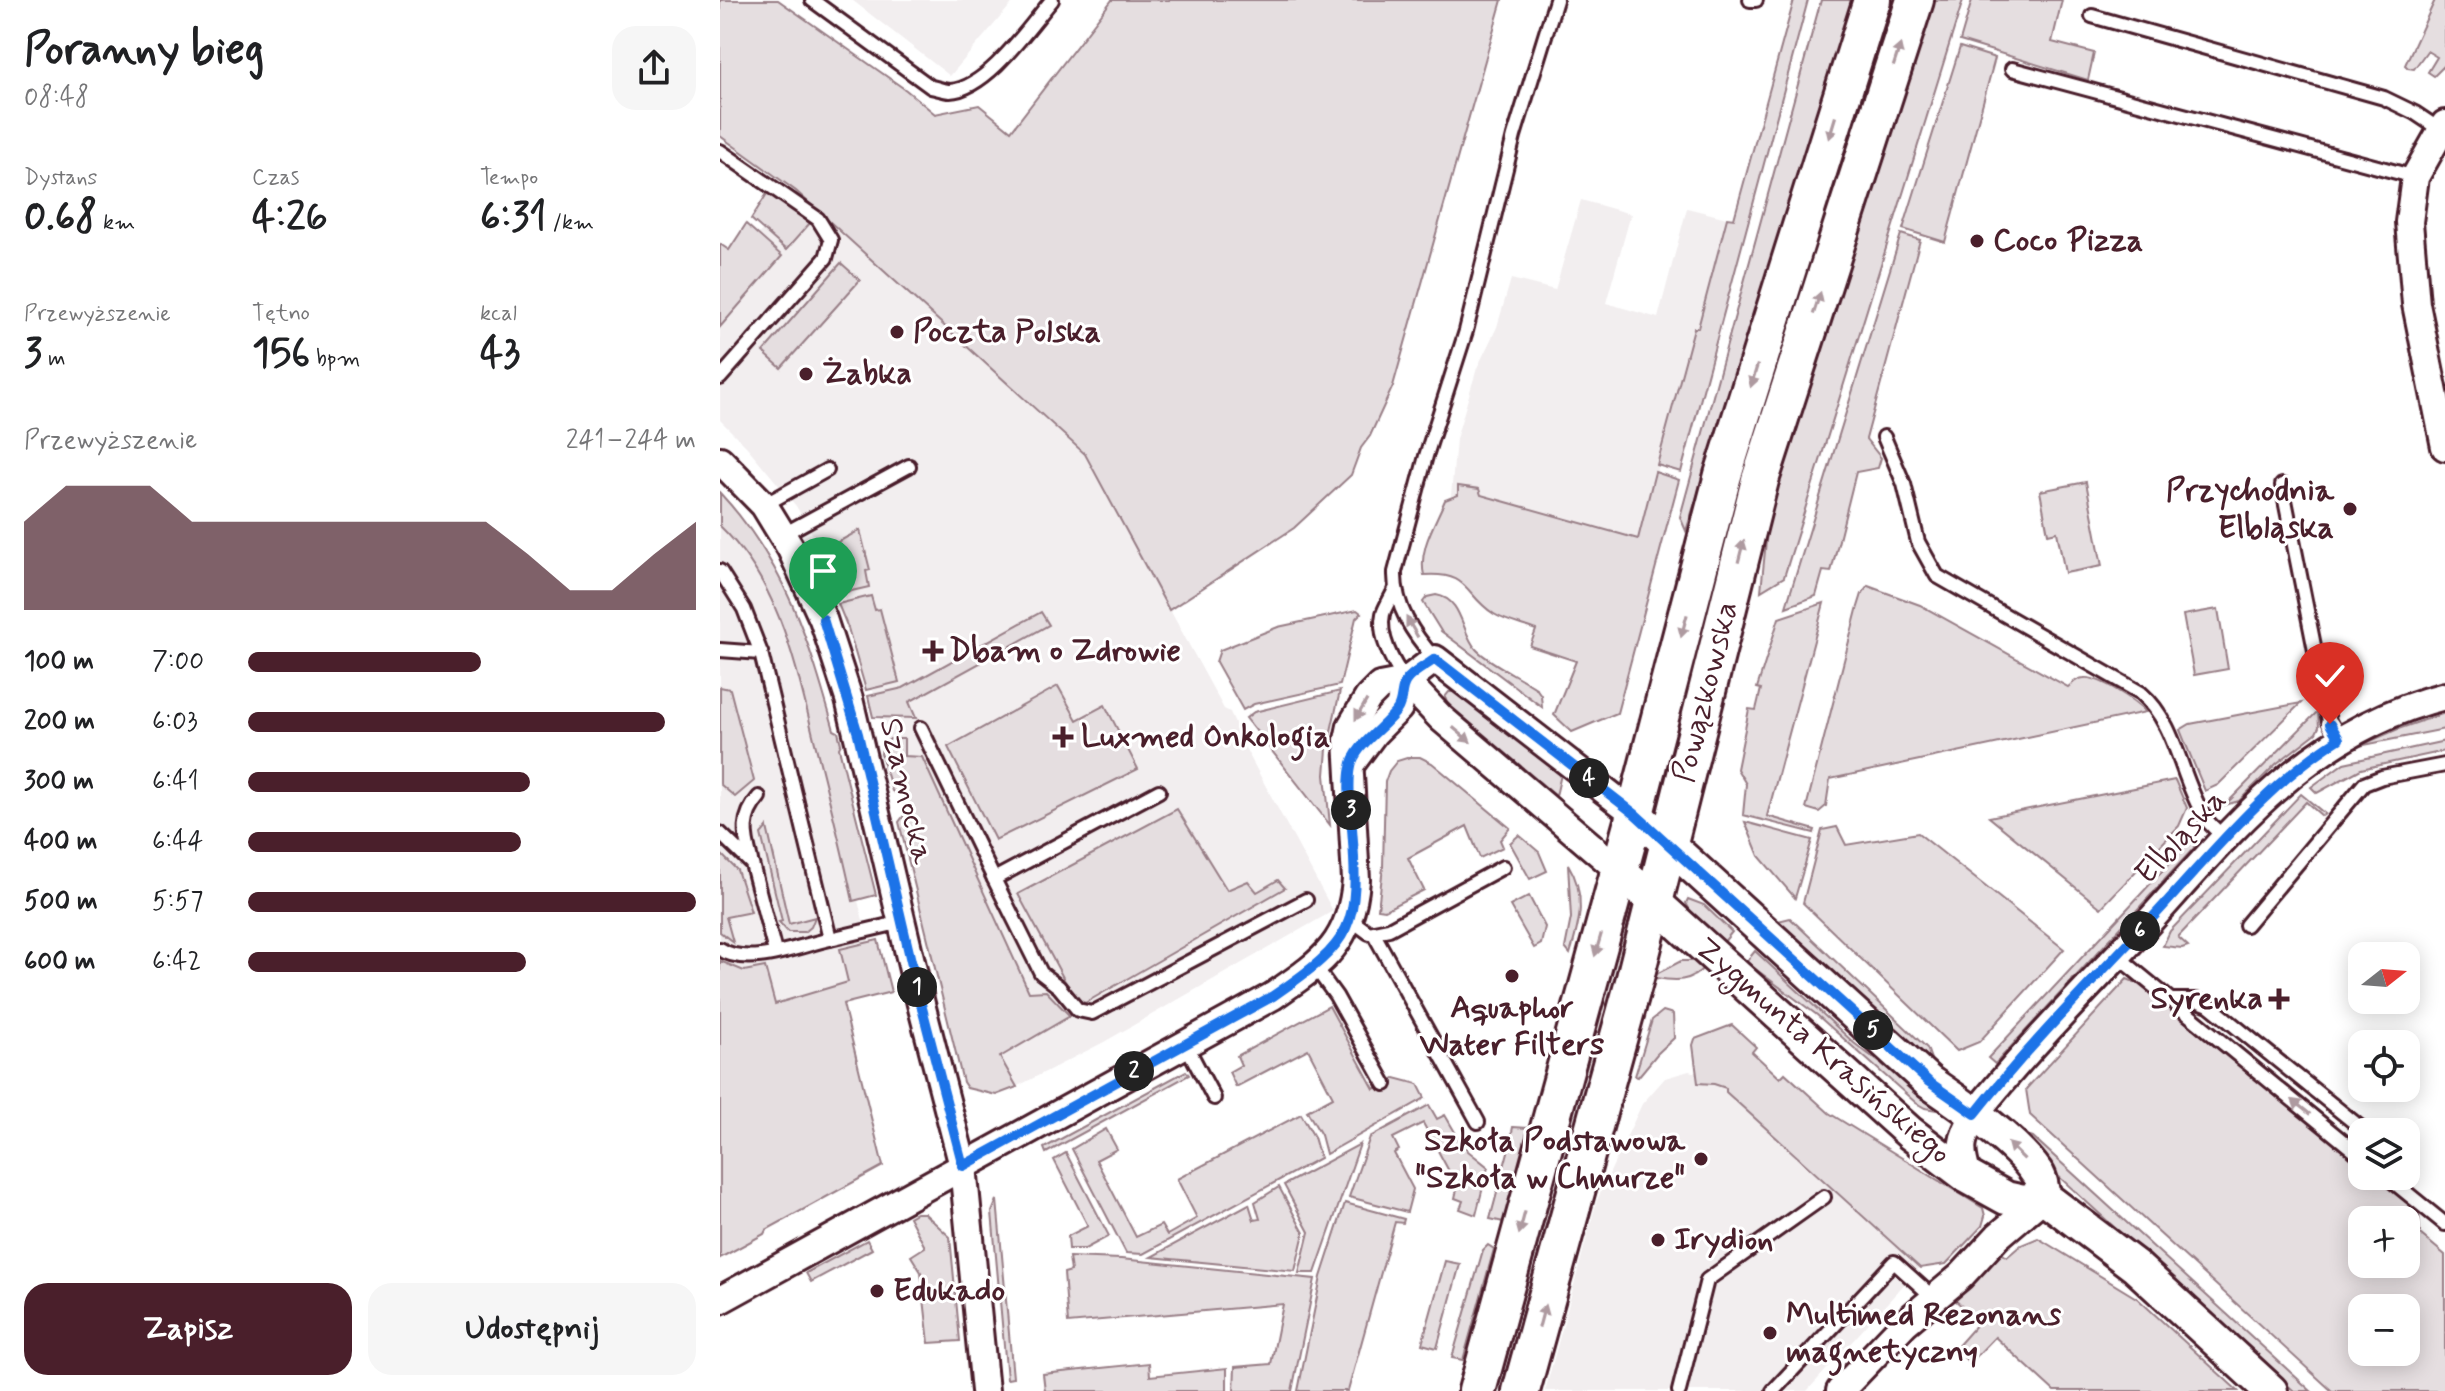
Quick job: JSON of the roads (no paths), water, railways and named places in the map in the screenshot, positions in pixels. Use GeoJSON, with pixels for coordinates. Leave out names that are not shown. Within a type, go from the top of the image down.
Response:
{"type":"FeatureCollection","features":[{"type":"Feature","properties":{"kind":"main road","name":"Powązkowska"},"geometry":{"type":"LineString","coordinates":[[1477,1391],[1635,814],[1723,475],[1872,0]]}},
{"type":"Feature","properties":{"kind":"main road","name":"Powązkowska"},"geometry":{"type":"LineString","coordinates":[[1521,1391],[1654,903],[1760,480],[1915,0]]}},
{"type":"Feature","properties":{"kind":"street"},"geometry":{"type":"LineString","coordinates":[[2443,128],[2415,177],[2409,222],[2416,304],[2445,447]]}},
{"type":"Feature","properties":{"kind":"street","name":"Szamocka"},"geometry":{"type":"LineString","coordinates":[[720,460],[764,505],[782,535],[823,619],[849,699],[963,1166],[985,1391]]}},
{"type":"Feature","properties":{"kind":"street"},"geometry":{"type":"LineString","coordinates":[[720,1300],[1273,996],[1315,967],[1341,939],[1350,919],[1356,880],[1350,807],[1351,764],[1374,733],[1399,708],[1406,681],[1435,659],[1635,814]]}},
{"type":"Feature","properties":{"kind":"street"},"geometry":{"type":"LineString","coordinates":[[1406,681],[1441,718],[1619,870]]}},
{"type":"Feature","properties":{"kind":"street","name":"Elbląska"},"geometry":{"type":"LineString","coordinates":[[1975,1114],[2117,956],[2284,779],[2339,739],[2393,713],[2445,696]]}},
{"type":"Feature","properties":{"kind":"street","name":"Zygmunta Krasińskiego"},"geometry":{"type":"LineString","coordinates":[[1635,814],[1929,1082],[1975,1114],[2039,1174],[2044,1197],[2135,1266],[2271,1391]]}},
{"type":"Feature","properties":{"kind":"street","name":"Zygmunta Krasińskiego"},"geometry":{"type":"LineString","coordinates":[[1619,870],[1910,1133],[1968,1177],[2006,1198],[2024,1202],[2044,1197]]}},
{"type":"Feature","properties":{"kind":"street"},"geometry":{"type":"LineString","coordinates":[[1851,1078],[1887,1099],[1907,1118],[1927,1130],[1953,1133],[1975,1114]]}},
{"type":"Feature","properties":{"kind":"street"},"geometry":{"type":"LineString","coordinates":[[1968,1177],[1961,1153],[1961,1140],[1975,1114]]}},
{"type":"Feature","properties":{"kind":"street"},"geometry":{"type":"LineString","coordinates":[[1847,1389],[1905,1323],[1961,1276],[1998,1236],[2044,1197]]}},
{"type":"Feature","properties":{"kind":"lane"},"geometry":{"type":"LineString","coordinates":[[812,0],[931,87],[949,91],[964,87],[995,69],[1052,0]]}},
{"type":"Feature","properties":{"kind":"lane"},"geometry":{"type":"LineString","coordinates":[[1406,681],[1388,650],[1383,615],[1394,591],[1401,548],[1466,331],[1514,136],[1556,0]]}},
{"type":"Feature","properties":{"kind":"lane"},"geometry":{"type":"LineString","coordinates":[[1750,0],[1756,0]]}},
{"type":"Feature","properties":{"kind":"lane"},"geometry":{"type":"LineString","coordinates":[[2092,16],[2384,98],[2443,128]]}},
{"type":"Feature","properties":{"kind":"lane"},"geometry":{"type":"LineString","coordinates":[[2012,69],[2415,177]]}},
{"type":"Feature","properties":{"kind":"lane"},"geometry":{"type":"LineString","coordinates":[[720,151],[818,219],[831,240],[826,258],[720,378]]}},
{"type":"Feature","properties":{"kind":"lane"},"geometry":{"type":"LineString","coordinates":[[1884,437],[1904,484],[1918,542],[1937,576],[2141,693],[2151,702],[2164,723],[2204,816],[2226,839]]}},
{"type":"Feature","properties":{"kind":"lane"},"geometry":{"type":"LineString","coordinates":[[782,535],[909,466]]}},
{"type":"Feature","properties":{"kind":"lane"},"geometry":{"type":"LineString","coordinates":[[764,505],[827,470]]}},
{"type":"Feature","properties":{"kind":"lane"},"geometry":{"type":"LineString","coordinates":[[2282,485],[2328,716],[2339,739]]}},
{"type":"Feature","properties":{"kind":"lane"},"geometry":{"type":"LineString","coordinates":[[720,571],[744,609],[761,653],[830,939]]}},
{"type":"Feature","properties":{"kind":"lane"},"geometry":{"type":"LineString","coordinates":[[1394,591],[1411,629],[1435,659]]}},
{"type":"Feature","properties":{"kind":"lane"},"geometry":{"type":"LineString","coordinates":[[720,650],[761,653]]}},
{"type":"Feature","properties":{"kind":"lane"},"geometry":{"type":"LineString","coordinates":[[921,728],[1041,973],[1059,987],[1078,1010],[1092,1013],[1306,900]]}},
{"type":"Feature","properties":{"kind":"lane"},"geometry":{"type":"LineString","coordinates":[[2246,925],[2364,784],[2382,777],[2445,765]]}},
{"type":"Feature","properties":{"kind":"lane"},"geometry":{"type":"LineString","coordinates":[[994,879],[1159,791]]}},
{"type":"Feature","properties":{"kind":"lane"},"geometry":{"type":"LineString","coordinates":[[759,797],[749,808],[744,823],[744,838],[775,952]]}},
{"type":"Feature","properties":{"kind":"lane"},"geometry":{"type":"LineString","coordinates":[[720,833],[752,864]]}},
{"type":"Feature","properties":{"kind":"lane"},"geometry":{"type":"LineString","coordinates":[[1374,934],[1389,929],[1503,867]]}},
{"type":"Feature","properties":{"kind":"lane"},"geometry":{"type":"LineString","coordinates":[[1350,919],[1374,934],[1478,1122]]}},
{"type":"Feature","properties":{"kind":"lane"},"geometry":{"type":"LineString","coordinates":[[720,949],[731,956],[754,958],[902,922]]}},
{"type":"Feature","properties":{"kind":"lane"},"geometry":{"type":"LineString","coordinates":[[2117,956],[2348,1146]]}},
{"type":"Feature","properties":{"kind":"lane"},"geometry":{"type":"LineString","coordinates":[[1315,967],[1331,987],[1385,1084]]}},
{"type":"Feature","properties":{"kind":"lane"},"geometry":{"type":"LineString","coordinates":[[2168,1000],[2196,1000],[2209,1005],[2349,1118]]}},
{"type":"Feature","properties":{"kind":"lane"},"geometry":{"type":"LineString","coordinates":[[1185,1043],[1214,1098]]}},
{"type":"Feature","properties":{"kind":"lane"},"geometry":{"type":"LineString","coordinates":[[2409,1190],[2445,1224]]}},
{"type":"Feature","properties":{"kind":"lane"},"geometry":{"type":"LineString","coordinates":[[1679,1391],[1707,1280],[1824,1197]]}},
{"type":"Feature","properties":{"kind":"lane"},"geometry":{"type":"LineString","coordinates":[[1773,1391],[1894,1262],[1934,1298]]}},
{"type":"Feature","properties":{"kind":"place","name":"Coco Pizza"},"geometry":{"type":"Point","coordinates":[1977,241]}},
{"type":"Feature","properties":{"kind":"place","name":"Poczta Polska"},"geometry":{"type":"Point","coordinates":[897,332]}},
{"type":"Feature","properties":{"kind":"place","name":"Żabka"},"geometry":{"type":"Point","coordinates":[806,374]}},
{"type":"Feature","properties":{"kind":"place","name":"Przychodnia Elbląska"},"geometry":{"type":"Point","coordinates":[2350,509]}},
{"type":"Feature","properties":{"kind":"place","name":"Dbam o Zdrowie"},"geometry":{"type":"Point","coordinates":[933,651]}},
{"type":"Feature","properties":{"kind":"place","name":"Luxmed Onkologia"},"geometry":{"type":"Point","coordinates":[1063,737]}},
{"type":"Feature","properties":{"kind":"place","name":"Aquaphor Water Filters"},"geometry":{"type":"Point","coordinates":[1512,976]}},
{"type":"Feature","properties":{"kind":"place","name":"Syrenka"},"geometry":{"type":"Point","coordinates":[2279,999]}},
{"type":"Feature","properties":{"kind":"place","name":"Szkoła Podstawowa \"Szkoła w Chmurze\""},"geometry":{"type":"Point","coordinates":[1701,1159]}},
{"type":"Feature","properties":{"kind":"place","name":"Irydion"},"geometry":{"type":"Point","coordinates":[1658,1240]}},
{"type":"Feature","properties":{"kind":"place","name":"Edukado"},"geometry":{"type":"Point","coordinates":[877,1291]}},
{"type":"Feature","properties":{"kind":"place","name":"Multimed Rezonans magnetyczny"},"geometry":{"type":"Point","coordinates":[1770,1333]}}]}
